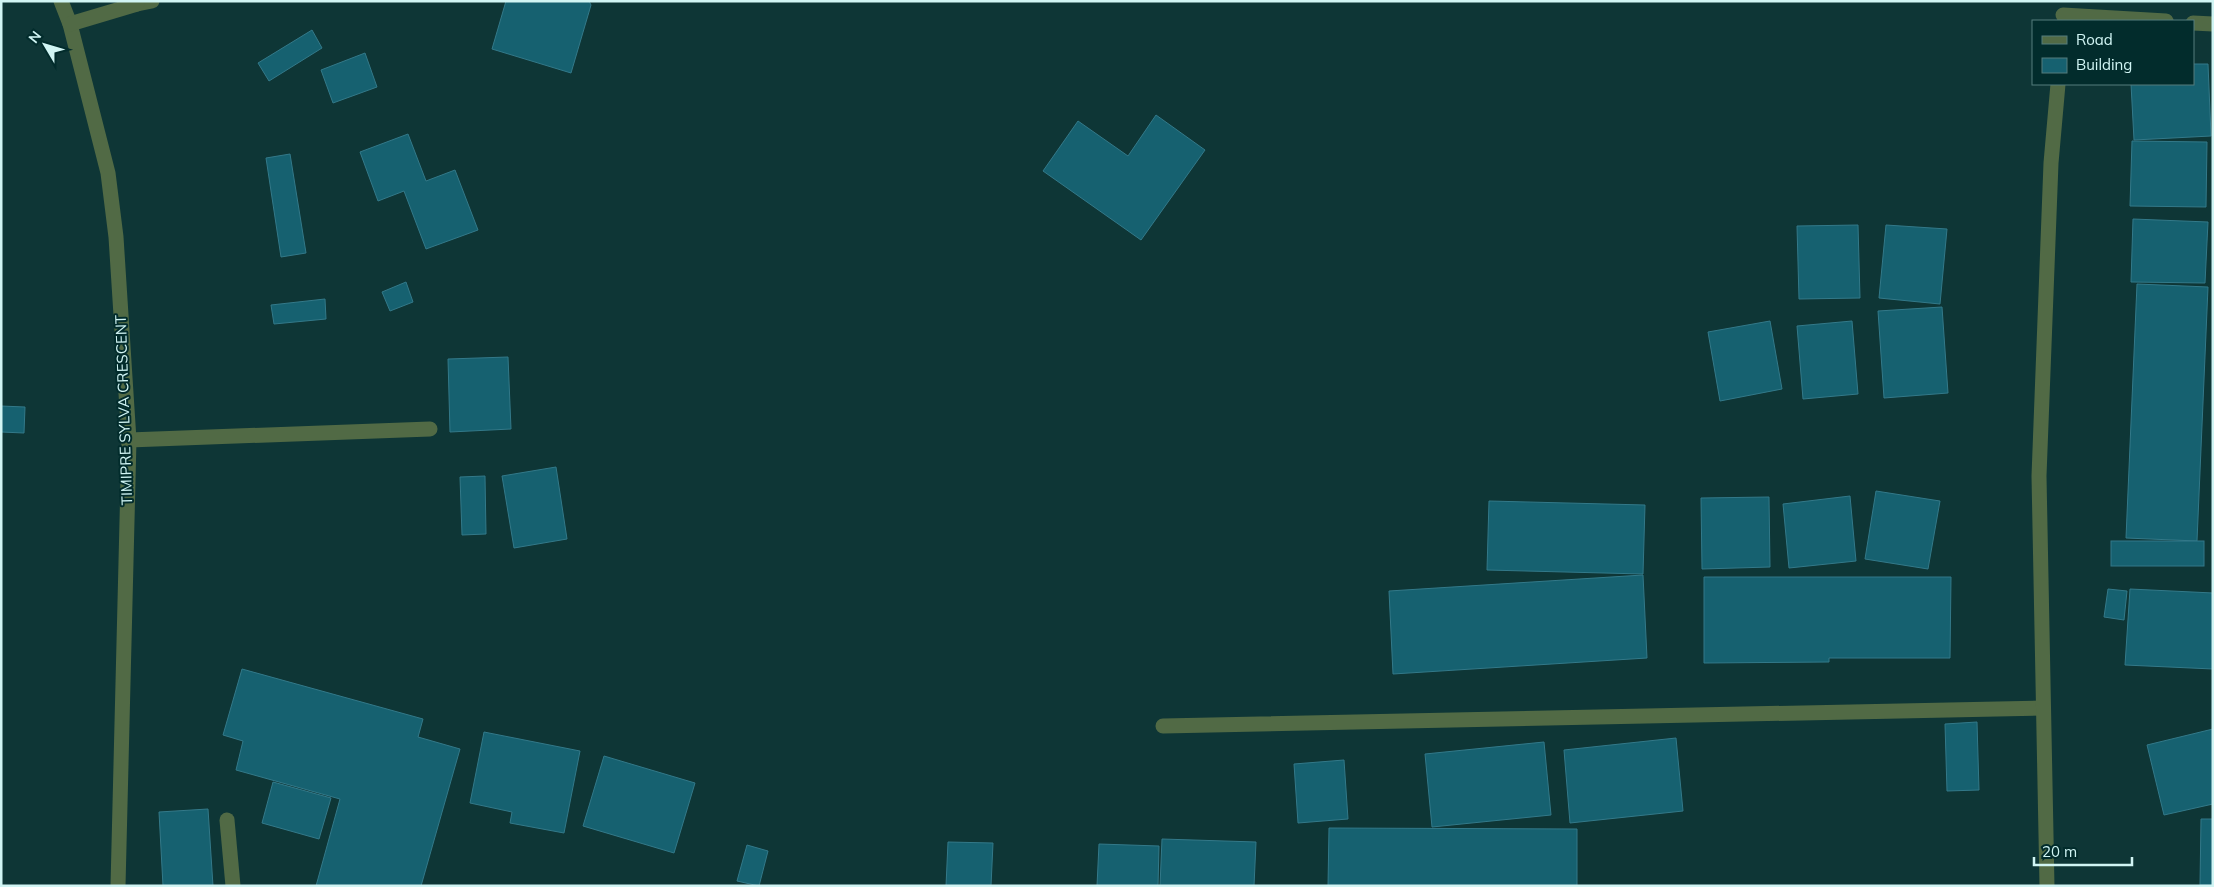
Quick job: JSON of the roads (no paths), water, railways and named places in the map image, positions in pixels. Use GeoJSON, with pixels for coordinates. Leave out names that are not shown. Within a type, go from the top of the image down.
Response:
{"type":"FeatureCollection","features":[{"type":"Feature","properties":{"kind":"street","name":"TIMIPRE SYLVA CRESCENT"},"geometry":{"type":"LineString","coordinates":[[61,1],[70,24],[108,172],[116,237],[129,440],[118,886]]}},
{"type":"Feature","properties":{"kind":"street"},"geometry":{"type":"LineString","coordinates":[[70,24],[136,3],[152,1]]}},
{"type":"Feature","properties":{"kind":"street"},"geometry":{"type":"LineString","coordinates":[[2063,13],[2153,20]]}},
{"type":"Feature","properties":{"kind":"street"},"geometry":{"type":"LineString","coordinates":[[2194,23],[2213,24]]}},
{"type":"Feature","properties":{"kind":"street"},"geometry":{"type":"LineString","coordinates":[[2047,886],[2042,708],[2039,476],[2052,163],[2058,85]]}},
{"type":"Feature","properties":{"kind":"street"},"geometry":{"type":"LineString","coordinates":[[129,440],[430,429]]}},
{"type":"Feature","properties":{"kind":"street"},"geometry":{"type":"LineString","coordinates":[[1163,726],[2042,708]]}},
{"type":"Feature","properties":{"kind":"street"},"geometry":{"type":"LineString","coordinates":[[226,820],[233,886]]}}]}
